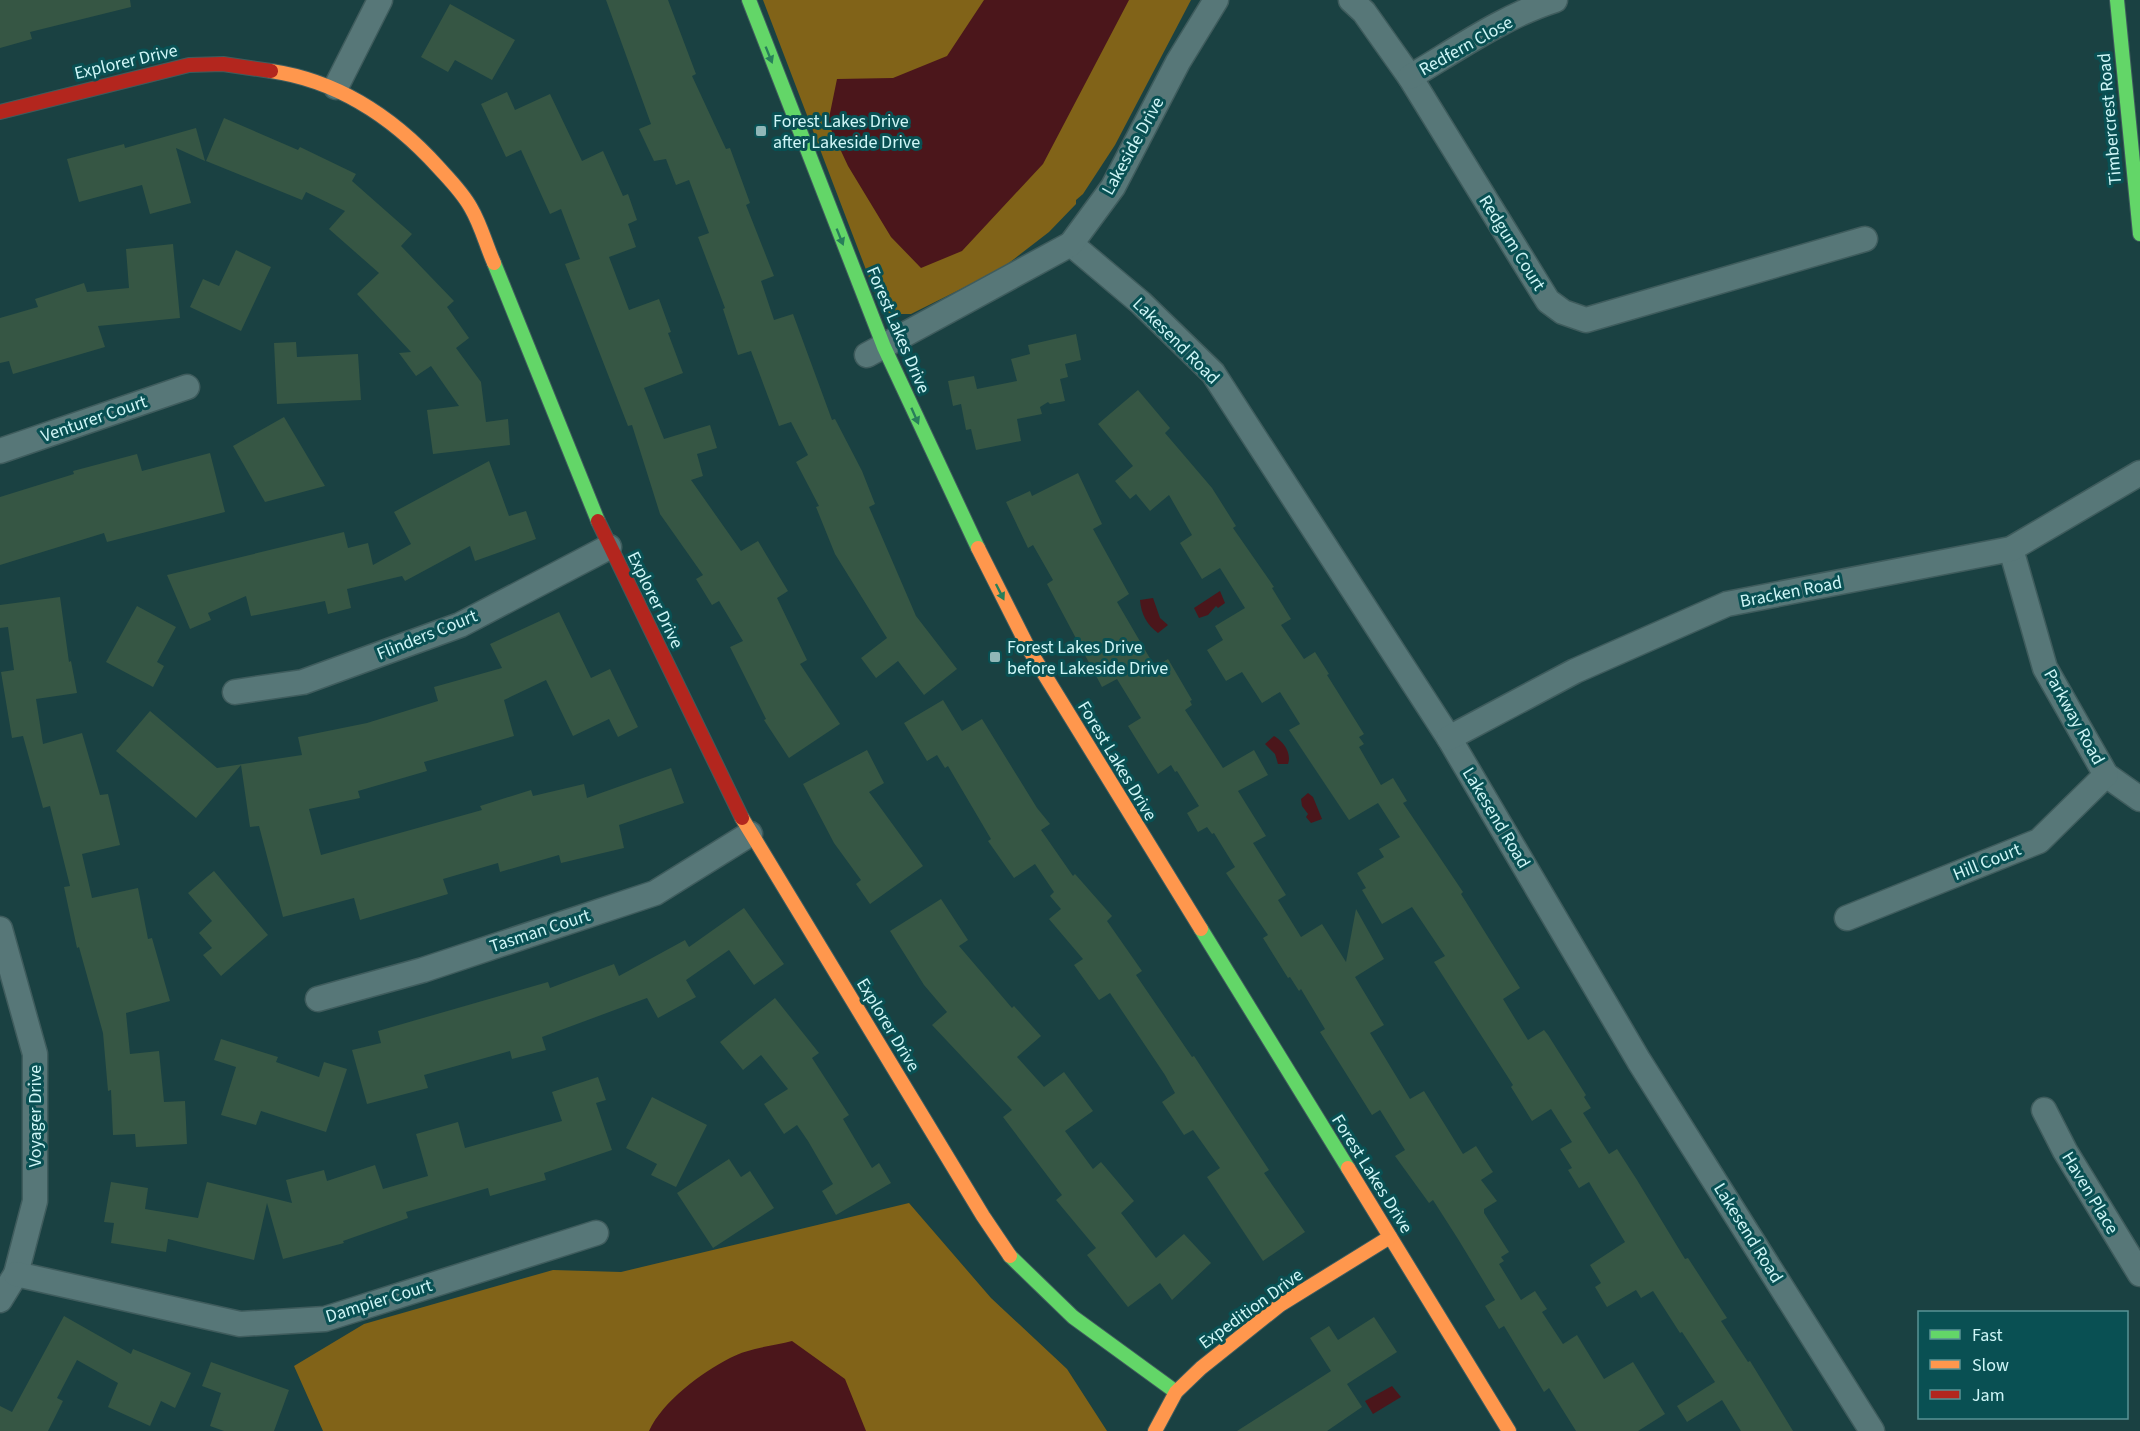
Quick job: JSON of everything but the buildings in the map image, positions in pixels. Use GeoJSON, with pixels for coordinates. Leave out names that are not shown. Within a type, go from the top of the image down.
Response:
{"type":"FeatureCollection","features":[{"type":"Feature","properties":{"kind":"street"},"geometry":{"type":"LineString","coordinates":[[336,87],[380,0]]}},
{"type":"Feature","properties":{"kind":"street","name":"Forest Lakes Drive"},"geometry":{"type":"LineString","coordinates":[[749,0],[871,353],[951,495],[1030,651],[1509,1431]]}},
{"type":"Feature","properties":{"kind":"street","name":"Lakeside Drive"},"geometry":{"type":"LineString","coordinates":[[871,353],[1071,244],[1113,187],[1178,62],[1216,0]]}},
{"type":"Feature","properties":{"kind":"street","name":"Redgum Court"},"geometry":{"type":"LineString","coordinates":[[1351,0],[1365,12],[1410,77],[1548,301],[1563,312],[1586,320],[1865,239]]}},
{"type":"Feature","properties":{"kind":"street","name":"Redfern Close"},"geometry":{"type":"LineString","coordinates":[[1410,77],[1480,36],[1541,4],[1555,0]]}},
{"type":"Feature","properties":{"kind":"street","name":"Timbercrest Road"},"geometry":{"type":"LineString","coordinates":[[2117,0],[2140,234]]}},
{"type":"Feature","properties":{"kind":"street","name":"Explorer Drive"},"geometry":{"type":"LineString","coordinates":[[0,112],[182,66],[228,64],[275,70],[336,87],[381,115],[420,146],[471,207],[609,547],[750,834],[983,1215],[1016,1263],[1056,1302],[1119,1354],[1176,1392]]}},
{"type":"Feature","properties":{"kind":"street","name":"Lakesend Road"},"geometry":{"type":"LineString","coordinates":[[1071,244],[1141,303],[1213,373],[1449,738],[1639,1060],[1872,1431]]}},
{"type":"Feature","properties":{"kind":"street","name":"Venturer Court"},"geometry":{"type":"LineString","coordinates":[[0,451],[187,387]]}},
{"type":"Feature","properties":{"kind":"street","name":"Bracken Road"},"geometry":{"type":"LineString","coordinates":[[1449,738],[1575,670],[1727,604],[2011,549],[2140,472]]}},
{"type":"Feature","properties":{"kind":"street","name":"Flinders Court"},"geometry":{"type":"LineString","coordinates":[[235,692],[303,682],[460,625],[609,547]]}},
{"type":"Feature","properties":{"kind":"street","name":"Parkway Road"},"geometry":{"type":"LineString","coordinates":[[2011,549],[2045,668],[2106,775],[2140,799]]}},
{"type":"Feature","properties":{"kind":"street","name":"Hill Court"},"geometry":{"type":"LineString","coordinates":[[1846,918],[2039,842],[2106,775]]}},
{"type":"Feature","properties":{"kind":"street","name":"Tasman Court"},"geometry":{"type":"LineString","coordinates":[[318,999],[423,970],[655,893],[750,834]]}},
{"type":"Feature","properties":{"kind":"street","name":"Voyager Drive"},"geometry":{"type":"LineString","coordinates":[[0,929],[35,1054],[35,1201],[16,1274],[0,1300]]}},
{"type":"Feature","properties":{"kind":"street","name":"Haven Place"},"geometry":{"type":"LineString","coordinates":[[2044,1110],[2065,1151],[2140,1274]]}},
{"type":"Feature","properties":{"kind":"street","name":"Dampier Court"},"geometry":{"type":"LineString","coordinates":[[16,1274],[240,1324],[325,1319],[596,1233]]}},
{"type":"Feature","properties":{"kind":"street","name":"Expedition Drive"},"geometry":{"type":"LineString","coordinates":[[1155,1431],[1176,1392],[1201,1368],[1280,1305],[1390,1237]]}},
{"type":"Feature","properties":{"kind":"shaded area"},"geometry":{"type":"Polygon","coordinates":[[[763,0],[1191,0],[1115,145],[1083,194],[1076,200],[1076,204],[1049,232],[1001,269],[911,314],[891,314],[881,309],[763,0]]]}},
{"type":"Feature","properties":{"kind":"shaded area"},"geometry":{"type":"Polygon","coordinates":[[[984,0],[1129,0],[1043,164],[962,251],[921,268],[891,237],[848,166],[828,123],[837,79],[893,78],[947,56],[984,0]]]}},
{"type":"Feature","properties":{"kind":"shaded area"},"geometry":{"type":"Polygon","coordinates":[[[1220,591],[1225,603],[1218,608],[1216,606],[1208,615],[1199,618],[1194,608],[1220,591]]]}},
{"type":"Feature","properties":{"kind":"shaded area"},"geometry":{"type":"Polygon","coordinates":[[[1153,598],[1160,618],[1168,625],[1158,633],[1145,619],[1140,600],[1153,598]]]}},
{"type":"Feature","properties":{"kind":"shaded area"},"geometry":{"type":"Polygon","coordinates":[[[1274,736],[1286,748],[1289,756],[1288,764],[1278,764],[1275,754],[1265,744],[1274,736]]]}},
{"type":"Feature","properties":{"kind":"shaded area"},"geometry":{"type":"Polygon","coordinates":[[[1308,793],[1313,797],[1322,819],[1311,823],[1306,817],[1308,814],[1302,806],[1301,799],[1308,793]]]}},
{"type":"Feature","properties":{"kind":"shaded area"},"geometry":{"type":"Polygon","coordinates":[[[909,1203],[991,1298],[1067,1369],[1107,1431],[323,1431],[294,1366],[364,1324],[553,1270],[621,1272],[909,1203]]]}},
{"type":"Feature","properties":{"kind":"shaded area"},"geometry":{"type":"Polygon","coordinates":[[[792,1341],[845,1379],[866,1431],[649,1431],[663,1409],[707,1372],[745,1352],[792,1341]]]}},
{"type":"Feature","properties":{"kind":"shaded area"},"geometry":{"type":"Polygon","coordinates":[[[1392,1386],[1401,1397],[1373,1414],[1365,1401],[1392,1386]]]}},
{"type":"Feature","properties":{"kind":"traffic: fast"},"geometry":{"type":"LineString","coordinates":[[749,0],[884,347],[978,548]]}},
{"type":"Feature","properties":{"kind":"traffic: fast"},"geometry":{"type":"LineString","coordinates":[[2117,0],[2140,234]]}},
{"type":"Feature","properties":{"kind":"traffic: fast"},"geometry":{"type":"LineString","coordinates":[[494,263],[598,521]]}},
{"type":"Feature","properties":{"kind":"traffic: fast"},"geometry":{"type":"LineString","coordinates":[[1201,929],[1348,1168]]}},
{"type":"Feature","properties":{"kind":"traffic: fast"},"geometry":{"type":"LineString","coordinates":[[1010,1256],[1073,1317],[1176,1392]]}},
{"type":"Feature","properties":{"kind":"traffic: slow"},"geometry":{"type":"LineString","coordinates":[[271,71],[320,83],[342,93],[364,104],[403,133],[422,150],[464,197],[478,221],[494,263]]}},
{"type":"Feature","properties":{"kind":"traffic: slow"},"geometry":{"type":"LineString","coordinates":[[978,548],[1030,651],[1201,929]]}},
{"type":"Feature","properties":{"kind":"traffic: slow"},"geometry":{"type":"LineString","coordinates":[[742,818],[983,1216],[1010,1256]]}},
{"type":"Feature","properties":{"kind":"traffic: slow"},"geometry":{"type":"LineString","coordinates":[[1348,1168],[1509,1431]]}},
{"type":"Feature","properties":{"kind":"traffic: slow"},"geometry":{"type":"LineString","coordinates":[[1155,1431],[1176,1392],[1201,1368],[1280,1305],[1390,1237]]}},
{"type":"Feature","properties":{"kind":"traffic: jam"},"geometry":{"type":"LineString","coordinates":[[0,112],[189,65],[223,64],[271,71]]}},
{"type":"Feature","properties":{"kind":"traffic: jam"},"geometry":{"type":"LineString","coordinates":[[598,521],[742,818]]}},
{"type":"Feature","properties":{"kind":"place","name":"Forest Lakes Drive after Lakeside Drive"},"geometry":{"type":"Point","coordinates":[761,131]}},
{"type":"Feature","properties":{"kind":"place","name":"Forest Lakes Drive before Lakeside Drive"},"geometry":{"type":"Point","coordinates":[995,657]}}]}
